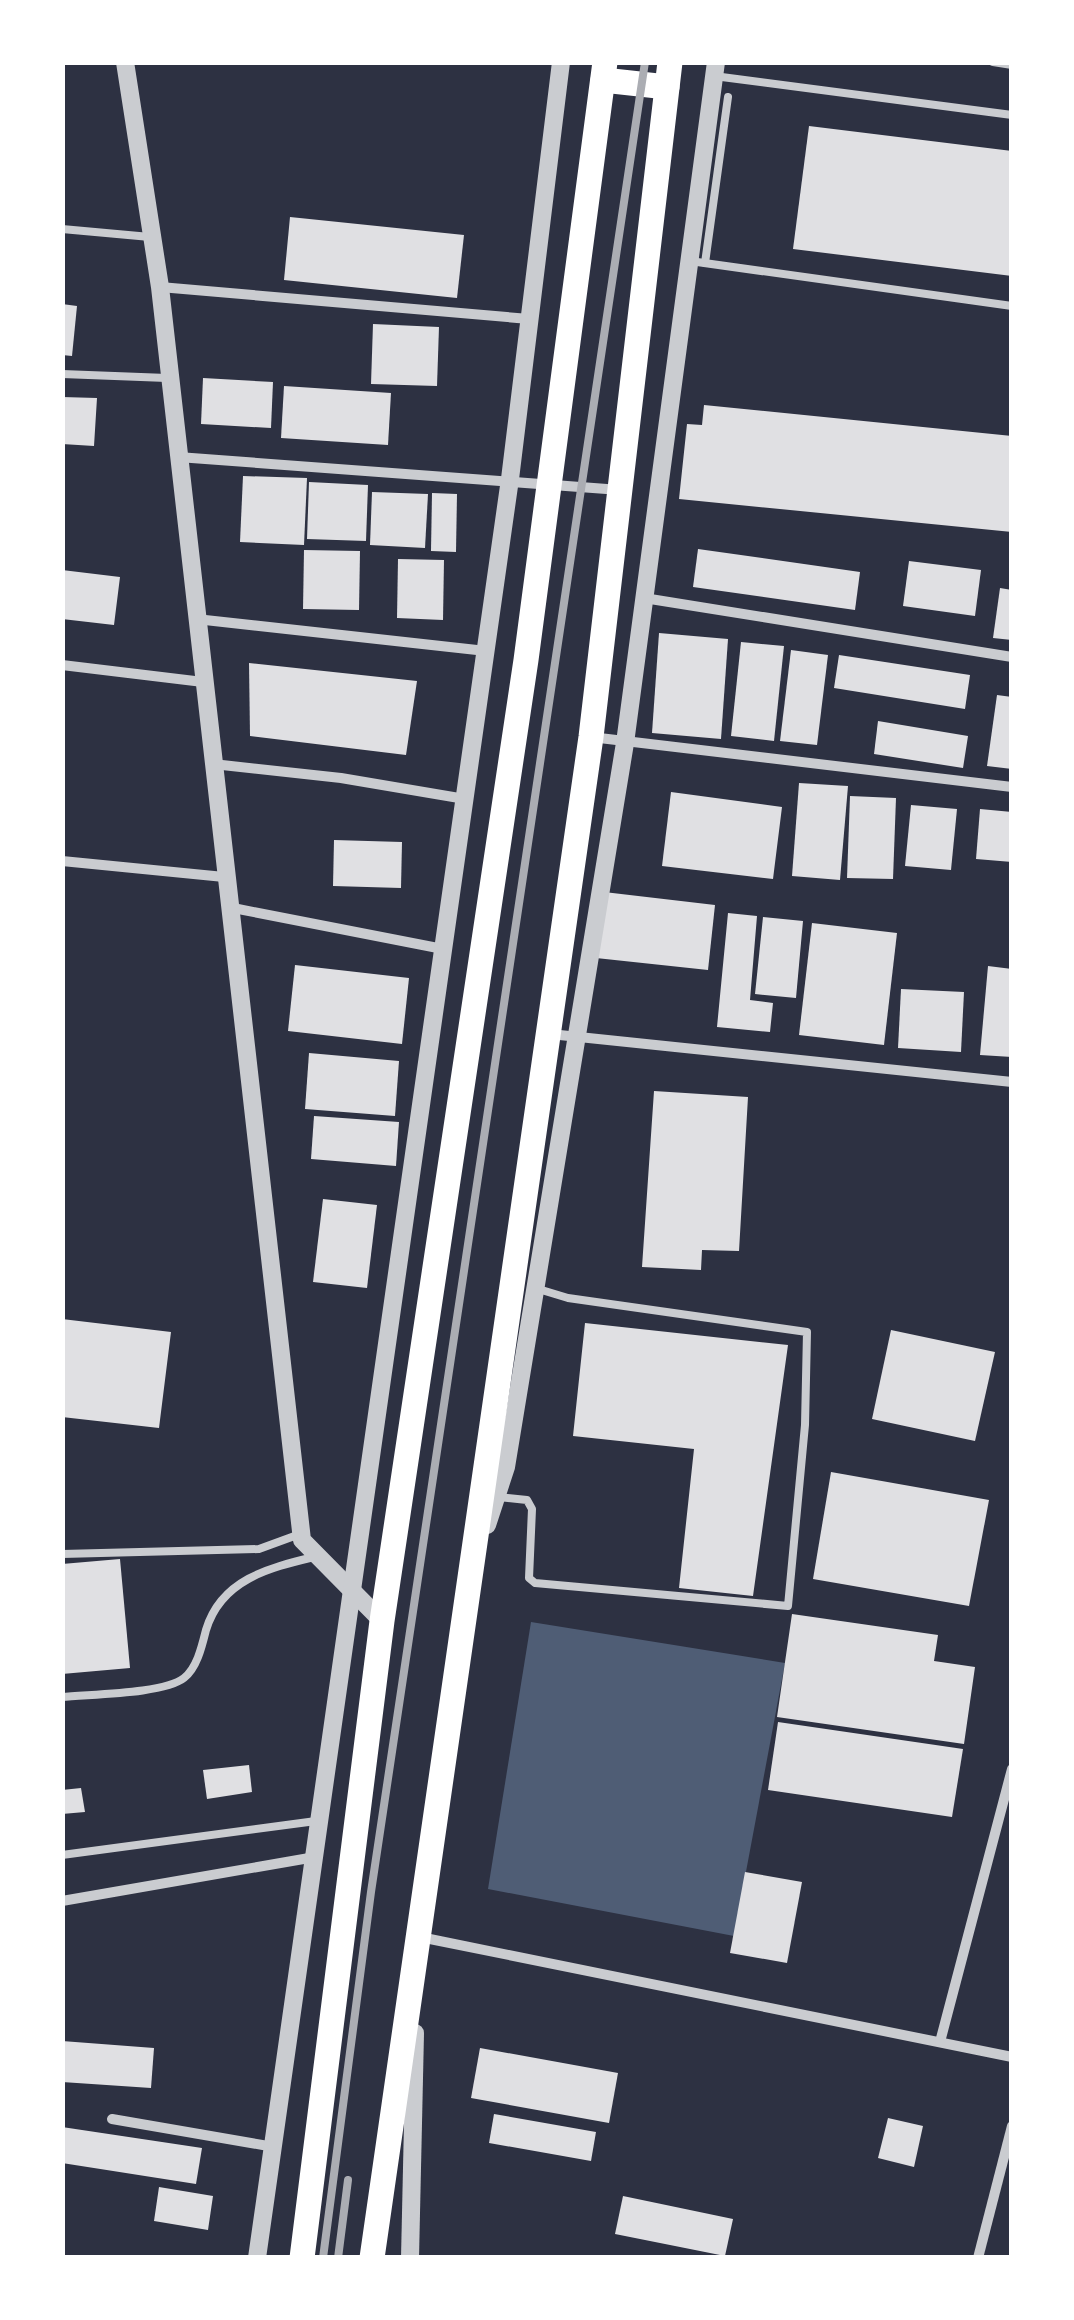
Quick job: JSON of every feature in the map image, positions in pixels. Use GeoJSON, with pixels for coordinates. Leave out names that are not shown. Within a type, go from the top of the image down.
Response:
{"type":"FeatureCollection","features":[{"type":"Feature","properties":{"kind":"main road"},"geometry":{"type":"LineString","coordinates":[[302,2258],[382,1621],[549,483],[604,71],[668,75],[591,737],[545,1034],[416,1978],[372,2258]]}},
{"type":"Feature","properties":{"kind":"street"},"geometry":{"type":"LineString","coordinates":[[124,62],[160,286],[227,906],[302,1533],[318,1556],[382,1621]]}},
{"type":"Feature","properties":{"kind":"street"},"geometry":{"type":"LineString","coordinates":[[257,2258],[510,479],[561,62]]}},
{"type":"Feature","properties":{"kind":"street"},"geometry":{"type":"LineString","coordinates":[[468,1583],[506,1467],[625,743],[697,262],[715,69]]}},
{"type":"Feature","properties":{"kind":"street"},"geometry":{"type":"LineString","coordinates":[[160,286],[529,319]]}},
{"type":"Feature","properties":{"kind":"street"},"geometry":{"type":"LineString","coordinates":[[177,457],[620,490]]}},
{"type":"Feature","properties":{"kind":"street"},"geometry":{"type":"LineString","coordinates":[[644,598],[1012,657]]}},
{"type":"Feature","properties":{"kind":"street"},"geometry":{"type":"LineString","coordinates":[[195,619],[486,650]]}},
{"type":"Feature","properties":{"kind":"street"},"geometry":{"type":"LineString","coordinates":[[62,665],[202,682]]}},
{"type":"Feature","properties":{"kind":"street"},"geometry":{"type":"LineString","coordinates":[[591,737],[1012,787]]}},
{"type":"Feature","properties":{"kind":"street"},"geometry":{"type":"LineString","coordinates":[[212,764],[340,778],[464,798]]}},
{"type":"Feature","properties":{"kind":"street"},"geometry":{"type":"LineString","coordinates":[[62,862],[224,877]]}},
{"type":"Feature","properties":{"kind":"street"},"geometry":{"type":"LineString","coordinates":[[227,906],[444,948]]}},
{"type":"Feature","properties":{"kind":"street"},"geometry":{"type":"LineString","coordinates":[[545,1034],[575,1034],[1012,1082]]}},
{"type":"Feature","properties":{"kind":"street"},"geometry":{"type":"LineString","coordinates":[[940,2042],[1012,1769]]}},
{"type":"Feature","properties":{"kind":"street"},"geometry":{"type":"LineString","coordinates":[[62,1901],[316,1857]]}},
{"type":"Feature","properties":{"kind":"street"},"geometry":{"type":"LineString","coordinates":[[420,1937],[1012,2057]]}},
{"type":"Feature","properties":{"kind":"street"},"geometry":{"type":"LineString","coordinates":[[410,2258],[416,1978]]}},
{"type":"Feature","properties":{"kind":"street"},"geometry":{"type":"LineString","coordinates":[[112,2120],[274,2147]]}},
{"type":"Feature","properties":{"kind":"street"},"geometry":{"type":"LineString","coordinates":[[978,2258],[1012,2126]]}},
{"type":"Feature","properties":{"kind":"lane"},"geometry":{"type":"LineString","coordinates":[[993,62],[1012,65]]}},
{"type":"Feature","properties":{"kind":"lane"},"geometry":{"type":"LineString","coordinates":[[715,69],[1012,116]]}},
{"type":"Feature","properties":{"kind":"lane"},"geometry":{"type":"LineString","coordinates":[[728,96],[697,262],[1012,306]]}},
{"type":"Feature","properties":{"kind":"lane"},"geometry":{"type":"LineString","coordinates":[[62,229],[150,236]]}},
{"type":"Feature","properties":{"kind":"lane"},"geometry":{"type":"LineString","coordinates":[[62,374],[168,378]]}},
{"type":"Feature","properties":{"kind":"lane"},"geometry":{"type":"LineString","coordinates":[[496,1497],[527,1500],[532,1509],[529,1578],[535,1583],[788,1606],[805,1426],[807,1332],[568,1298],[535,1288]]}},
{"type":"Feature","properties":{"kind":"lane"},"geometry":{"type":"LineString","coordinates":[[62,1554],[260,1549],[302,1533]]}},
{"type":"Feature","properties":{"kind":"lane"},"geometry":{"type":"LineString","coordinates":[[62,1697],[162,1686],[183,1679],[200,1654],[212,1610],[235,1587],[261,1570],[318,1556]]}},
{"type":"Feature","properties":{"kind":"lane"},"geometry":{"type":"LineString","coordinates":[[62,1855],[320,1821]]}},
{"type":"Feature","properties":{"kind":"lane"},"geometry":{"type":"LineString","coordinates":[[999,2176],[1012,2180]]}},
{"type":"Feature","properties":{"kind":"water"},"geometry":{"type":"Polygon","coordinates":[[[531,1622],[785,1663],[734,1936],[488,1889],[531,1622]]]}},
{"type":"Feature","properties":{"kind":"building"},"geometry":{"type":"Polygon","coordinates":[[[809,126],[1012,151],[1012,276],[793,249],[809,126]]]}},
{"type":"Feature","properties":{"kind":"building"},"geometry":{"type":"Polygon","coordinates":[[[290,217],[464,235],[457,298],[284,280],[290,217]]]}},
{"type":"Feature","properties":{"kind":"building"},"geometry":{"type":"Polygon","coordinates":[[[62,304],[77,306],[72,356],[62,355],[62,304]]]}},
{"type":"Feature","properties":{"kind":"building"},"geometry":{"type":"Polygon","coordinates":[[[373,324],[439,327],[437,386],[371,384],[373,324]]]}},
{"type":"Feature","properties":{"kind":"building"},"geometry":{"type":"Polygon","coordinates":[[[203,378],[273,382],[271,428],[201,424],[203,378]]]}},
{"type":"Feature","properties":{"kind":"building"},"geometry":{"type":"Polygon","coordinates":[[[284,386],[391,393],[388,445],[281,438],[284,386]]]}},
{"type":"Feature","properties":{"kind":"building"},"geometry":{"type":"Polygon","coordinates":[[[62,397],[97,398],[94,446],[62,444],[62,397]]]}},
{"type":"Feature","properties":{"kind":"building"},"geometry":{"type":"Polygon","coordinates":[[[704,405],[1012,436],[1012,532],[679,499],[687,424],[702,425],[704,405]]]}},
{"type":"Feature","properties":{"kind":"building"},"geometry":{"type":"Polygon","coordinates":[[[243,476],[307,478],[304,545],[240,542],[243,476]]]}},
{"type":"Feature","properties":{"kind":"building"},"geometry":{"type":"Polygon","coordinates":[[[309,482],[368,485],[366,541],[307,539],[309,482]]]}},
{"type":"Feature","properties":{"kind":"building"},"geometry":{"type":"Polygon","coordinates":[[[372,492],[428,494],[425,548],[370,545],[372,492]]]}},
{"type":"Feature","properties":{"kind":"building"},"geometry":{"type":"Polygon","coordinates":[[[432,493],[457,494],[456,552],[431,551],[432,493]]]}},
{"type":"Feature","properties":{"kind":"building"},"geometry":{"type":"Polygon","coordinates":[[[698,549],[860,572],[855,610],[693,587],[698,549]]]}},
{"type":"Feature","properties":{"kind":"building"},"geometry":{"type":"Polygon","coordinates":[[[304,550],[360,551],[359,610],[303,609],[304,550]]]}},
{"type":"Feature","properties":{"kind":"building"},"geometry":{"type":"Polygon","coordinates":[[[398,559],[444,560],[443,620],[397,618],[398,559]]]}},
{"type":"Feature","properties":{"kind":"building"},"geometry":{"type":"Polygon","coordinates":[[[909,561],[981,570],[975,616],[903,606],[909,561]]]}},
{"type":"Feature","properties":{"kind":"building"},"geometry":{"type":"Polygon","coordinates":[[[62,570],[120,577],[114,625],[62,619],[62,570]]]}},
{"type":"Feature","properties":{"kind":"building"},"geometry":{"type":"Polygon","coordinates":[[[1000,588],[1012,590],[1012,640],[993,638],[1000,588]]]}},
{"type":"Feature","properties":{"kind":"building"},"geometry":{"type":"Polygon","coordinates":[[[659,633],[728,639],[721,739],[652,733],[659,633]]]}},
{"type":"Feature","properties":{"kind":"building"},"geometry":{"type":"Polygon","coordinates":[[[741,642],[784,646],[774,741],[731,736],[741,642]]]}},
{"type":"Feature","properties":{"kind":"building"},"geometry":{"type":"Polygon","coordinates":[[[791,650],[828,655],[817,745],[780,741],[791,650]]]}},
{"type":"Feature","properties":{"kind":"building"},"geometry":{"type":"Polygon","coordinates":[[[839,655],[970,675],[965,709],[834,688],[839,655]]]}},
{"type":"Feature","properties":{"kind":"building"},"geometry":{"type":"Polygon","coordinates":[[[249,663],[417,681],[406,755],[250,736],[249,663]]]}},
{"type":"Feature","properties":{"kind":"building"},"geometry":{"type":"Polygon","coordinates":[[[997,695],[1012,697],[1012,769],[987,766],[997,695]]]}},
{"type":"Feature","properties":{"kind":"building"},"geometry":{"type":"Polygon","coordinates":[[[878,721],[968,736],[963,768],[874,754],[878,721]]]}},
{"type":"Feature","properties":{"kind":"building"},"geometry":{"type":"Polygon","coordinates":[[[799,783],[848,786],[840,880],[792,876],[799,783]]]}},
{"type":"Feature","properties":{"kind":"building"},"geometry":{"type":"Polygon","coordinates":[[[671,792],[782,807],[773,879],[662,866],[671,792]]]}},
{"type":"Feature","properties":{"kind":"building"},"geometry":{"type":"Polygon","coordinates":[[[850,796],[896,798],[893,879],[847,878],[850,796]]]}},
{"type":"Feature","properties":{"kind":"building"},"geometry":{"type":"Polygon","coordinates":[[[911,805],[957,809],[951,870],[905,866],[911,805]]]}},
{"type":"Feature","properties":{"kind":"building"},"geometry":{"type":"Polygon","coordinates":[[[980,809],[1012,812],[1012,862],[976,859],[980,809]]]}},
{"type":"Feature","properties":{"kind":"building"},"geometry":{"type":"Polygon","coordinates":[[[334,840],[402,842],[401,888],[333,886],[334,840]]]}},
{"type":"Feature","properties":{"kind":"building"},"geometry":{"type":"Polygon","coordinates":[[[604,892],[715,905],[708,970],[596,958],[604,892]]]}},
{"type":"Feature","properties":{"kind":"building"},"geometry":{"type":"Polygon","coordinates":[[[728,913],[757,916],[750,1000],[773,1003],[770,1032],[717,1027],[728,913]]]}},
{"type":"Feature","properties":{"kind":"building"},"geometry":{"type":"Polygon","coordinates":[[[763,917],[803,921],[796,998],[755,994],[763,917]]]}},
{"type":"Feature","properties":{"kind":"building"},"geometry":{"type":"Polygon","coordinates":[[[812,923],[897,933],[884,1045],[799,1035],[812,923]]]}},
{"type":"Feature","properties":{"kind":"building"},"geometry":{"type":"Polygon","coordinates":[[[295,965],[409,978],[402,1044],[288,1031],[295,965]]]}},
{"type":"Feature","properties":{"kind":"building"},"geometry":{"type":"Polygon","coordinates":[[[988,966],[1012,969],[1012,1057],[980,1055],[988,966]]]}},
{"type":"Feature","properties":{"kind":"building"},"geometry":{"type":"Polygon","coordinates":[[[901,989],[964,992],[961,1052],[898,1048],[901,989]]]}},
{"type":"Feature","properties":{"kind":"building"},"geometry":{"type":"Polygon","coordinates":[[[309,1053],[399,1061],[395,1116],[305,1109],[309,1053]]]}},
{"type":"Feature","properties":{"kind":"building"},"geometry":{"type":"Polygon","coordinates":[[[654,1091],[748,1097],[739,1251],[702,1250],[701,1270],[642,1267],[654,1091]]]}},
{"type":"Feature","properties":{"kind":"building"},"geometry":{"type":"Polygon","coordinates":[[[314,1116],[399,1122],[396,1166],[311,1159],[314,1116]]]}},
{"type":"Feature","properties":{"kind":"building"},"geometry":{"type":"Polygon","coordinates":[[[323,1199],[377,1205],[367,1288],[313,1282],[323,1199]]]}},
{"type":"Feature","properties":{"kind":"building"},"geometry":{"type":"Polygon","coordinates":[[[62,1319],[171,1332],[159,1428],[62,1417],[62,1319]]]}},
{"type":"Feature","properties":{"kind":"building"},"geometry":{"type":"Polygon","coordinates":[[[585,1323],[788,1345],[753,1596],[679,1588],[694,1449],[573,1436],[585,1323]]]}},
{"type":"Feature","properties":{"kind":"building"},"geometry":{"type":"Polygon","coordinates":[[[891,1330],[995,1352],[975,1441],[872,1419],[891,1330]]]}},
{"type":"Feature","properties":{"kind":"building"},"geometry":{"type":"Polygon","coordinates":[[[831,1472],[989,1500],[969,1606],[813,1579],[831,1472]]]}},
{"type":"Feature","properties":{"kind":"building"},"geometry":{"type":"Polygon","coordinates":[[[120,1559],[130,1668],[62,1674],[62,1564],[120,1559]]]}},
{"type":"Feature","properties":{"kind":"building"},"geometry":{"type":"Polygon","coordinates":[[[792,1614],[938,1635],[934,1661],[975,1667],[964,1744],[777,1717],[792,1614]]]}},
{"type":"Feature","properties":{"kind":"building"},"geometry":{"type":"Polygon","coordinates":[[[778,1722],[963,1749],[952,1817],[768,1790],[778,1722]]]}},
{"type":"Feature","properties":{"kind":"building"},"geometry":{"type":"Polygon","coordinates":[[[249,1765],[252,1792],[207,1799],[203,1770],[249,1765]]]}},
{"type":"Feature","properties":{"kind":"building"},"geometry":{"type":"Polygon","coordinates":[[[81,1788],[85,1812],[62,1814],[62,1790],[81,1788]]]}},
{"type":"Feature","properties":{"kind":"building"},"geometry":{"type":"Polygon","coordinates":[[[745,1872],[802,1882],[787,1963],[730,1953],[745,1872]]]}},
{"type":"Feature","properties":{"kind":"building"},"geometry":{"type":"Polygon","coordinates":[[[62,2041],[154,2048],[151,2088],[62,2082],[62,2041]]]}},
{"type":"Feature","properties":{"kind":"building"},"geometry":{"type":"Polygon","coordinates":[[[480,2048],[618,2073],[609,2123],[471,2098],[480,2048]]]}},
{"type":"Feature","properties":{"kind":"building"},"geometry":{"type":"Polygon","coordinates":[[[494,2114],[596,2132],[591,2161],[489,2143],[494,2114]]]}},
{"type":"Feature","properties":{"kind":"building"},"geometry":{"type":"Polygon","coordinates":[[[888,2118],[923,2126],[914,2167],[878,2158],[888,2118]]]}},
{"type":"Feature","properties":{"kind":"building"},"geometry":{"type":"Polygon","coordinates":[[[62,2127],[202,2148],[196,2184],[62,2163],[62,2127]]]}},
{"type":"Feature","properties":{"kind":"building"},"geometry":{"type":"Polygon","coordinates":[[[159,2187],[213,2196],[208,2230],[154,2221],[159,2187]]]}},
{"type":"Feature","properties":{"kind":"building"},"geometry":{"type":"Polygon","coordinates":[[[623,2196],[733,2219],[725,2256],[615,2234],[623,2196]]]}},
{"type":"Feature","properties":{"kind":"railway"},"geometry":{"type":"LineString","coordinates":[[323,2258],[371,1892],[645,62]]}},
{"type":"Feature","properties":{"kind":"railway"},"geometry":{"type":"LineString","coordinates":[[338,2258],[348,2180]]}}]}
